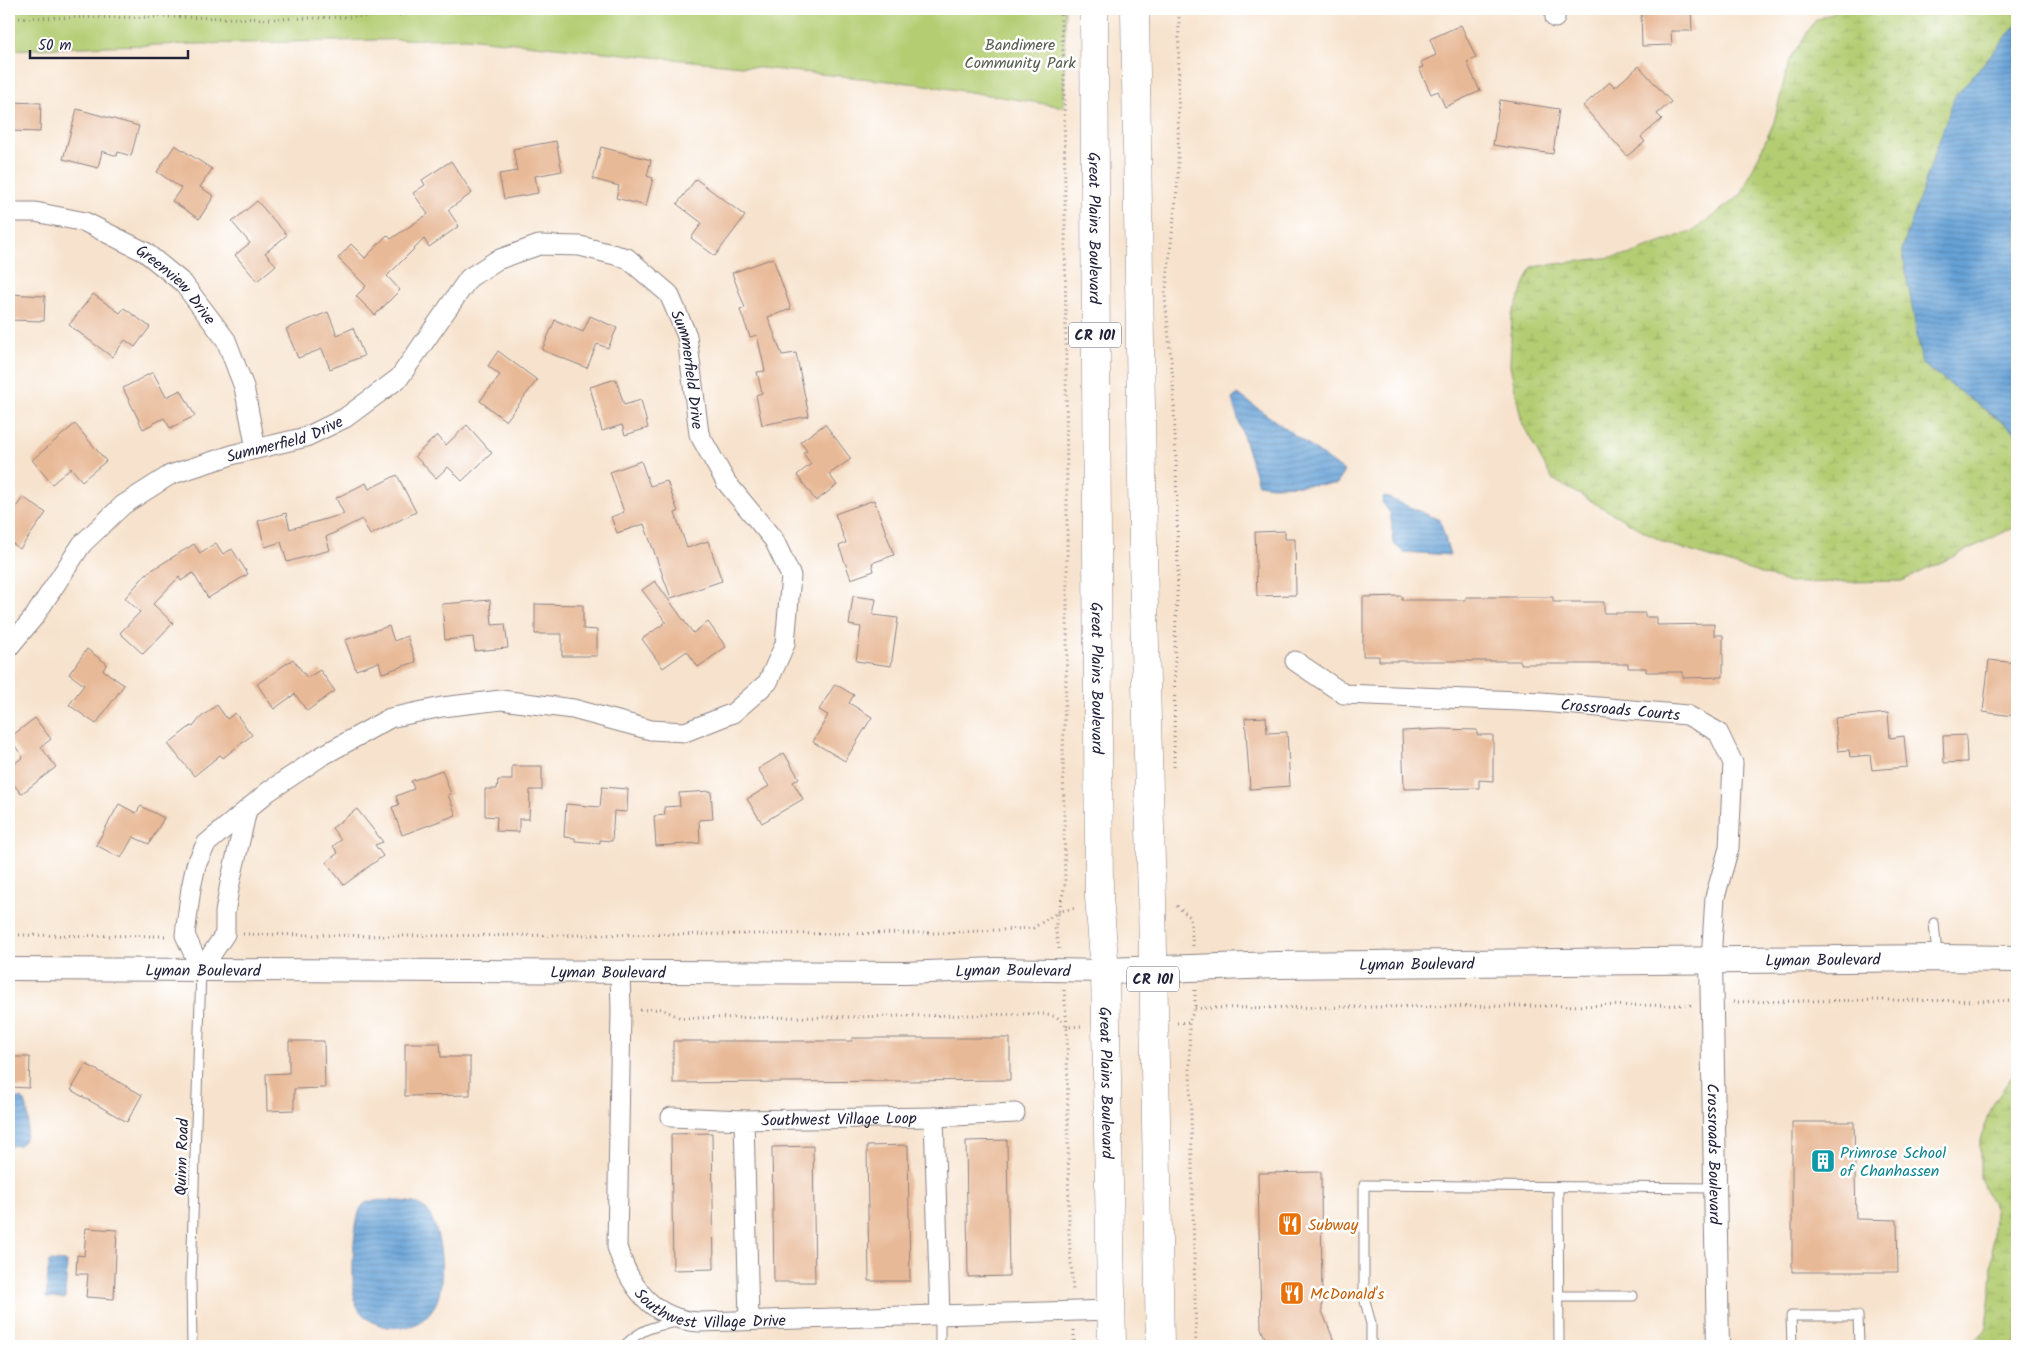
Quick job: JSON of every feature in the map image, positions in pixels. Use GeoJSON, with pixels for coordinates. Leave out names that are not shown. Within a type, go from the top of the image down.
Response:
{"type":"FeatureCollection","features":[{"type":"Feature","properties":{"kind":"main road","name":"Great Plains Boulevard"},"geometry":{"type":"LineString","coordinates":[[1094,9],[1099,903],[1105,971],[1112,1346]]}},
{"type":"Feature","properties":{"kind":"main road","name":"CR 101"},"geometry":{"type":"LineString","coordinates":[[1135,9],[1144,611],[1160,1346]]}},
{"type":"Feature","properties":{"kind":"main road","name":"Lyman Boulevard"},"geometry":{"type":"LineString","coordinates":[[1105,971],[1277,964],[1937,958],[2017,959]]}},
{"type":"Feature","properties":{"kind":"street","name":"Greenview Drive"},"geometry":{"type":"LineString","coordinates":[[9,212],[35,212],[85,222],[145,252],[183,283],[226,340],[244,387],[256,449]]}},
{"type":"Feature","properties":{"kind":"street","name":"Summerfield Drive"},"geometry":{"type":"LineString","coordinates":[[9,647],[34,617],[82,544],[123,506],[170,475],[256,449],[306,437],[337,422],[399,378],[469,278],[496,260],[539,245],[580,246],[628,258],[669,294],[687,336],[699,434],[726,482],[774,540],[790,576],[785,644],[768,682],[733,714],[685,732],[651,730],[573,709],[501,700],[442,707],[390,718],[320,757],[270,791],[206,844],[196,865],[191,888],[186,935]]}},
{"type":"Feature","properties":{"kind":"street","name":"Crossroads Courts"},"geometry":{"type":"LineString","coordinates":[[1295,661],[1344,694],[1542,702],[1687,715],[1718,732],[1733,763],[1729,848],[1715,897],[1712,960]]}},
{"type":"Feature","properties":{"kind":"street"},"geometry":{"type":"LineString","coordinates":[[202,970],[225,934],[225,913],[230,883],[247,810]]}},
{"type":"Feature","properties":{"kind":"street"},"geometry":{"type":"LineString","coordinates":[[186,935],[202,970]]}},
{"type":"Feature","properties":{"kind":"street","name":"Crossroads Boulevard"},"geometry":{"type":"LineString","coordinates":[[1712,960],[1718,1346]]}},
{"type":"Feature","properties":{"kind":"street","name":"Lyman Boulevard"},"geometry":{"type":"LineString","coordinates":[[9,969],[905,974],[995,970],[1105,971]]}},
{"type":"Feature","properties":{"kind":"street","name":"Southwest Village Drive"},"geometry":{"type":"LineString","coordinates":[[620,972],[617,1247],[627,1272],[642,1296],[661,1311],[682,1321],[940,1316],[1111,1310]]}},
{"type":"Feature","properties":{"kind":"street"},"geometry":{"type":"LineString","coordinates":[[934,1116],[1015,1113]]}},
{"type":"Feature","properties":{"kind":"street","name":"Southwest Village Loop"},"geometry":{"type":"LineString","coordinates":[[749,1320],[744,1120],[934,1116],[940,1316]]}},
{"type":"Feature","properties":{"kind":"street"},"geometry":{"type":"LineString","coordinates":[[671,1117],[744,1120]]}},
{"type":"Feature","properties":{"kind":"lane"},"geometry":{"type":"LineString","coordinates":[[1934,923],[1937,958]]}},
{"type":"Feature","properties":{"kind":"lane","name":"Quinn Road"},"geometry":{"type":"LineString","coordinates":[[192,1346],[191,1280],[202,970]]}},
{"type":"Feature","properties":{"kind":"lane"},"geometry":{"type":"LineString","coordinates":[[1371,1346],[1371,1324],[1364,1297],[1364,1186],[1716,1188]]}},
{"type":"Feature","properties":{"kind":"lane"},"geometry":{"type":"LineString","coordinates":[[1558,1187],[1559,1346]]}},
{"type":"Feature","properties":{"kind":"lane"},"geometry":{"type":"LineString","coordinates":[[1559,1296],[1633,1296]]}},
{"type":"Feature","properties":{"kind":"lane"},"geometry":{"type":"LineString","coordinates":[[940,1316],[940,1346]]}},
{"type":"Feature","properties":{"kind":"lane"},"geometry":{"type":"LineString","coordinates":[[1792,1346],[1791,1316],[1858,1316],[1859,1346]]}},
{"type":"Feature","properties":{"kind":"lane"},"geometry":{"type":"LineString","coordinates":[[624,1346],[634,1336],[650,1327],[682,1321]]}},
{"type":"Feature","properties":{"kind":"path"},"geometry":{"type":"LineString","coordinates":[[9,18],[173,17],[274,19],[404,15],[418,9]]}},
{"type":"Feature","properties":{"kind":"path"},"geometry":{"type":"LineString","coordinates":[[1174,771],[1175,642],[1178,572],[1176,461],[1173,380],[1165,298],[1178,180],[1179,9]]}},
{"type":"Feature","properties":{"kind":"path"},"geometry":{"type":"LineString","coordinates":[[225,934],[389,936],[944,933],[1033,928],[1060,911],[1099,903]]}},
{"type":"Feature","properties":{"kind":"path"},"geometry":{"type":"LineString","coordinates":[[9,936],[186,935]]}},
{"type":"Feature","properties":{"kind":"path"},"geometry":{"type":"LineString","coordinates":[[1196,1346],[1189,1022],[1195,1008],[1668,1006],[1750,1001],[2017,1001]]}},
{"type":"Feature","properties":{"kind":"path"},"geometry":{"type":"LineString","coordinates":[[621,1010],[662,1009],[681,1018],[1000,1013],[1044,1014],[1057,1017],[1066,1027],[1069,1234],[1074,1310],[1074,1346]]}},
{"type":"Feature","properties":{"kind":"green space","name":"Bandimere Community Park"},"geometry":{"type":"Polygon","coordinates":[[[9,9],[1065,9],[1064,107],[919,84],[466,38],[9,50],[9,9]]]}},
{"type":"Feature","properties":{"kind":"green space"},"geometry":{"type":"Polygon","coordinates":[[[1840,9],[2017,9],[2017,24],[1954,98],[1922,364],[2017,433],[2017,526],[1902,581],[1790,583],[1665,543],[1552,479],[1522,423],[1510,365],[1512,315],[1532,267],[1628,255],[1694,230],[1741,195],[1774,122],[1789,61],[1815,21],[1840,9]]]}},
{"type":"Feature","properties":{"kind":"green space"},"geometry":{"type":"Polygon","coordinates":[[[2017,1069],[2017,1346],[1970,1346],[1986,1327],[1991,1286],[1994,1210],[1980,1179],[1980,1139],[1994,1102],[2017,1069]]]}},
{"type":"Feature","properties":{"kind":"water"},"geometry":{"type":"Polygon","coordinates":[[[2017,24],[2017,433],[1922,364],[1902,249],[1954,98],[2017,24]]]}},
{"type":"Feature","properties":{"kind":"water"},"geometry":{"type":"Polygon","coordinates":[[[1238,394],[1344,471],[1337,484],[1272,486],[1258,484],[1232,399],[1238,394]]]}},
{"type":"Feature","properties":{"kind":"water"},"geometry":{"type":"Polygon","coordinates":[[[1384,496],[1440,520],[1450,555],[1403,552],[1394,544],[1390,513],[1382,502],[1384,496]]]}},
{"type":"Feature","properties":{"kind":"water"},"geometry":{"type":"Polygon","coordinates":[[[17,1098],[23,1099],[26,1103],[27,1131],[24,1141],[19,1145],[9,1146],[9,1102],[17,1098]]]}},
{"type":"Feature","properties":{"kind":"water"},"geometry":{"type":"Polygon","coordinates":[[[377,1200],[401,1201],[423,1207],[434,1225],[441,1252],[440,1292],[434,1307],[423,1319],[409,1326],[388,1327],[377,1324],[363,1315],[355,1300],[353,1280],[355,1234],[360,1210],[364,1204],[377,1200]]]}},
{"type":"Feature","properties":{"kind":"water"},"geometry":{"type":"Polygon","coordinates":[[[49,1261],[67,1262],[65,1299],[46,1298],[49,1261]]]}},
{"type":"Feature","properties":{"kind":"building"},"geometry":{"type":"Polygon","coordinates":[[[1651,9],[1691,9],[1692,31],[1671,31],[1672,45],[1642,46],[1641,12],[1651,11],[1651,9]]]}},
{"type":"Feature","properties":{"kind":"building"},"geometry":{"type":"Polygon","coordinates":[[[1461,25],[1476,58],[1467,62],[1480,91],[1445,107],[1438,91],[1431,94],[1419,68],[1423,67],[1421,62],[1436,55],[1430,39],[1461,25]]]}},
{"type":"Feature","properties":{"kind":"building"},"geometry":{"type":"Polygon","coordinates":[[[1639,66],[1671,102],[1657,114],[1662,119],[1641,137],[1645,142],[1627,156],[1583,106],[1610,82],[1615,87],[1639,66]]]}},
{"type":"Feature","properties":{"kind":"building"},"geometry":{"type":"Polygon","coordinates":[[[1500,100],[1559,109],[1553,154],[1493,145],[1500,100]]]}},
{"type":"Feature","properties":{"kind":"building"},"geometry":{"type":"Polygon","coordinates":[[[9,102],[41,103],[40,132],[9,131],[9,102]]]}},
{"type":"Feature","properties":{"kind":"building"},"geometry":{"type":"Polygon","coordinates":[[[77,109],[139,126],[131,156],[118,152],[117,156],[102,151],[98,168],[63,159],[77,109]]]}},
{"type":"Feature","properties":{"kind":"building"},"geometry":{"type":"Polygon","coordinates":[[[556,141],[562,171],[535,176],[538,193],[504,199],[499,174],[517,171],[513,149],[556,141]]]}},
{"type":"Feature","properties":{"kind":"building"},"geometry":{"type":"Polygon","coordinates":[[[175,145],[212,169],[200,187],[214,196],[199,219],[172,201],[181,188],[157,172],[175,145]]]}},
{"type":"Feature","properties":{"kind":"building"},"geometry":{"type":"Polygon","coordinates":[[[601,147],[651,160],[647,176],[653,178],[646,206],[616,198],[619,186],[593,179],[601,147]]]}},
{"type":"Feature","properties":{"kind":"building"},"geometry":{"type":"Polygon","coordinates":[[[451,161],[472,193],[448,210],[459,226],[429,247],[424,239],[387,276],[400,290],[375,315],[356,296],[366,286],[338,258],[351,244],[365,258],[387,235],[391,239],[428,214],[413,193],[425,185],[422,180],[451,161]]]}},
{"type":"Feature","properties":{"kind":"building"},"geometry":{"type":"Polygon","coordinates":[[[696,179],[745,216],[715,256],[691,238],[702,223],[677,204],[696,179]]]}},
{"type":"Feature","properties":{"kind":"building"},"geometry":{"type":"Polygon","coordinates":[[[257,201],[287,235],[265,253],[276,265],[257,281],[235,255],[250,243],[232,222],[257,201]]]}},
{"type":"Feature","properties":{"kind":"building"},"geometry":{"type":"Polygon","coordinates":[[[773,258],[791,309],[768,317],[782,355],[796,353],[809,416],[762,425],[756,395],[762,393],[757,372],[765,371],[757,335],[750,337],[740,310],[745,308],[732,273],[773,258]]]}},
{"type":"Feature","properties":{"kind":"building"},"geometry":{"type":"Polygon","coordinates":[[[9,294],[45,296],[44,321],[9,320],[9,294]]]}},
{"type":"Feature","properties":{"kind":"building"},"geometry":{"type":"Polygon","coordinates":[[[93,294],[120,313],[124,308],[150,327],[135,347],[125,340],[112,357],[69,325],[93,294]]]}},
{"type":"Feature","properties":{"kind":"building"},"geometry":{"type":"Polygon","coordinates":[[[328,312],[337,335],[353,328],[364,356],[330,369],[322,349],[298,358],[286,329],[328,312]]]}},
{"type":"Feature","properties":{"kind":"building"},"geometry":{"type":"Polygon","coordinates":[[[590,316],[617,328],[608,348],[597,344],[587,368],[542,350],[555,320],[583,332],[590,316]]]}},
{"type":"Feature","properties":{"kind":"building"},"geometry":{"type":"Polygon","coordinates":[[[498,351],[537,380],[506,421],[480,401],[500,375],[488,366],[498,351]]]}},
{"type":"Feature","properties":{"kind":"building"},"geometry":{"type":"Polygon","coordinates":[[[153,372],[166,397],[181,390],[195,416],[170,428],[164,418],[143,429],[123,388],[153,372]]]}},
{"type":"Feature","properties":{"kind":"building"},"geometry":{"type":"Polygon","coordinates":[[[616,379],[624,405],[641,400],[648,428],[625,435],[622,425],[602,431],[590,387],[616,379]]]}},
{"type":"Feature","properties":{"kind":"building"},"geometry":{"type":"Polygon","coordinates":[[[75,424],[106,461],[82,481],[71,468],[52,484],[32,460],[75,424]]]}},
{"type":"Feature","properties":{"kind":"building"},"geometry":{"type":"Polygon","coordinates":[[[825,424],[851,459],[829,474],[837,485],[816,501],[797,475],[811,464],[803,453],[807,451],[800,442],[825,424]]]}},
{"type":"Feature","properties":{"kind":"building"},"geometry":{"type":"Polygon","coordinates":[[[467,425],[492,453],[462,481],[448,467],[436,478],[415,456],[437,435],[446,445],[467,425]]]}},
{"type":"Feature","properties":{"kind":"building"},"geometry":{"type":"Polygon","coordinates":[[[641,461],[650,486],[667,481],[678,512],[675,513],[687,548],[708,541],[722,581],[671,598],[644,524],[617,533],[611,517],[624,512],[610,472],[641,461]]]}},
{"type":"Feature","properties":{"kind":"building"},"geometry":{"type":"Polygon","coordinates":[[[397,475],[416,512],[370,535],[362,519],[326,537],[330,550],[287,562],[281,542],[265,547],[258,521],[286,513],[290,529],[344,514],[336,498],[366,483],[369,489],[397,475]]]}},
{"type":"Feature","properties":{"kind":"building"},"geometry":{"type":"Polygon","coordinates":[[[23,497],[46,513],[20,549],[9,541],[9,502],[16,507],[23,497]]]}},
{"type":"Feature","properties":{"kind":"building"},"geometry":{"type":"Polygon","coordinates":[[[874,500],[894,555],[872,563],[874,571],[851,579],[839,546],[846,543],[835,514],[874,500]]]}},
{"type":"Feature","properties":{"kind":"building"},"geometry":{"type":"Polygon","coordinates":[[[1285,531],[1285,539],[1295,539],[1296,595],[1257,596],[1255,532],[1285,531]]]}},
{"type":"Feature","properties":{"kind":"building"},"geometry":{"type":"Polygon","coordinates":[[[216,543],[223,554],[232,549],[248,574],[208,598],[193,573],[181,581],[179,577],[153,604],[173,623],[143,654],[120,633],[140,612],[125,598],[147,573],[194,544],[200,553],[216,543]]]}},
{"type":"Feature","properties":{"kind":"building"},"geometry":{"type":"Polygon","coordinates":[[[655,581],[693,633],[708,622],[726,647],[698,667],[687,651],[663,668],[642,639],[666,622],[642,590],[655,581]]]}},
{"type":"Feature","properties":{"kind":"building"},"geometry":{"type":"Polygon","coordinates":[[[853,596],[876,599],[873,615],[898,618],[891,666],[856,661],[861,627],[849,625],[853,596]]]}},
{"type":"Feature","properties":{"kind":"building"},"geometry":{"type":"Polygon","coordinates":[[[1402,596],[1402,600],[1466,600],[1466,597],[1553,597],[1553,602],[1604,602],[1604,613],[1645,613],[1645,617],[1657,617],[1657,625],[1714,624],[1714,635],[1723,635],[1723,677],[1683,678],[1683,672],[1646,672],[1646,668],[1628,668],[1628,664],[1521,664],[1521,661],[1379,661],[1379,656],[1363,656],[1363,597],[1402,596]]]}},
{"type":"Feature","properties":{"kind":"building"},"geometry":{"type":"Polygon","coordinates":[[[490,600],[492,625],[505,624],[508,648],[475,651],[473,637],[445,640],[442,604],[490,600]]]}},
{"type":"Feature","properties":{"kind":"building"},"geometry":{"type":"Polygon","coordinates":[[[535,604],[583,605],[583,629],[597,630],[597,656],[562,656],[562,634],[535,634],[535,604]]]}},
{"type":"Feature","properties":{"kind":"building"},"geometry":{"type":"Polygon","coordinates":[[[389,626],[394,641],[407,636],[416,662],[382,673],[379,662],[356,670],[345,640],[389,626]]]}},
{"type":"Feature","properties":{"kind":"building"},"geometry":{"type":"Polygon","coordinates":[[[87,649],[107,664],[103,670],[124,685],[96,724],[69,705],[84,685],[69,674],[87,649]]]}},
{"type":"Feature","properties":{"kind":"building"},"geometry":{"type":"Polygon","coordinates":[[[293,659],[307,678],[320,670],[335,691],[307,711],[295,694],[274,709],[257,684],[293,659]]]}},
{"type":"Feature","properties":{"kind":"building"},"geometry":{"type":"Polygon","coordinates":[[[1989,660],[2017,663],[2017,703],[2015,703],[2013,716],[1983,712],[1989,660]]]}},
{"type":"Feature","properties":{"kind":"building"},"geometry":{"type":"Polygon","coordinates":[[[835,684],[854,695],[849,703],[872,717],[845,761],[813,742],[828,715],[819,710],[835,684]]]}},
{"type":"Feature","properties":{"kind":"building"},"geometry":{"type":"Polygon","coordinates":[[[217,705],[227,719],[235,713],[252,735],[223,758],[220,755],[194,776],[168,744],[191,726],[193,727],[200,718],[217,705]]]}},
{"type":"Feature","properties":{"kind":"building"},"geometry":{"type":"Polygon","coordinates":[[[1888,713],[1890,738],[1904,736],[1907,767],[1872,770],[1870,755],[1850,757],[1849,750],[1838,751],[1835,718],[1888,713]]]}},
{"type":"Feature","properties":{"kind":"building"},"geometry":{"type":"Polygon","coordinates":[[[1266,717],[1267,733],[1287,732],[1290,786],[1250,789],[1245,718],[1266,717]]]}},
{"type":"Feature","properties":{"kind":"building"},"geometry":{"type":"Polygon","coordinates":[[[35,718],[51,739],[41,747],[56,767],[21,794],[9,778],[9,768],[23,757],[9,738],[35,718]]]}},
{"type":"Feature","properties":{"kind":"building"},"geometry":{"type":"Polygon","coordinates":[[[1477,730],[1477,735],[1493,735],[1493,781],[1479,780],[1479,788],[1404,789],[1402,731],[1477,730]]]}},
{"type":"Feature","properties":{"kind":"building"},"geometry":{"type":"Polygon","coordinates":[[[1966,735],[1967,762],[1944,763],[1943,736],[1966,735]]]}},
{"type":"Feature","properties":{"kind":"building"},"geometry":{"type":"Polygon","coordinates":[[[784,753],[799,778],[793,782],[803,799],[762,823],[747,799],[769,786],[758,769],[784,753]]]}},
{"type":"Feature","properties":{"kind":"building"},"geometry":{"type":"Polygon","coordinates":[[[512,766],[542,766],[542,790],[530,790],[529,819],[519,819],[519,832],[496,831],[497,817],[485,816],[485,789],[497,789],[498,780],[512,780],[512,766]]]}},
{"type":"Feature","properties":{"kind":"building"},"geometry":{"type":"Polygon","coordinates":[[[442,770],[451,794],[448,795],[456,815],[402,835],[392,807],[399,805],[396,796],[414,789],[411,781],[442,770]]]}},
{"type":"Feature","properties":{"kind":"building"},"geometry":{"type":"Polygon","coordinates":[[[602,787],[628,789],[627,812],[614,811],[612,841],[600,840],[600,843],[575,841],[575,838],[564,837],[566,804],[600,807],[602,787]]]}},
{"type":"Feature","properties":{"kind":"building"},"geometry":{"type":"Polygon","coordinates":[[[711,791],[713,819],[699,820],[700,843],[656,846],[654,816],[665,815],[664,807],[680,806],[679,793],[711,791]]]}},
{"type":"Feature","properties":{"kind":"building"},"geometry":{"type":"Polygon","coordinates":[[[119,804],[136,813],[141,806],[164,818],[149,844],[133,837],[121,858],[96,845],[119,804]]]}},
{"type":"Feature","properties":{"kind":"building"},"geometry":{"type":"Polygon","coordinates":[[[357,809],[383,842],[375,845],[383,856],[344,885],[326,862],[338,853],[333,846],[341,840],[332,828],[357,809]]]}},
{"type":"Feature","properties":{"kind":"building"},"geometry":{"type":"Polygon","coordinates":[[[852,1038],[1010,1038],[1010,1080],[673,1083],[673,1041],[852,1041],[852,1038]]]}},
{"type":"Feature","properties":{"kind":"building"},"geometry":{"type":"Polygon","coordinates":[[[289,1041],[324,1041],[325,1088],[294,1089],[294,1110],[267,1111],[266,1074],[289,1073],[289,1041]]]}},
{"type":"Feature","properties":{"kind":"building"},"geometry":{"type":"Polygon","coordinates":[[[405,1043],[440,1043],[441,1057],[470,1057],[470,1095],[405,1096],[405,1043]]]}},
{"type":"Feature","properties":{"kind":"building"},"geometry":{"type":"Polygon","coordinates":[[[9,1057],[30,1057],[29,1088],[9,1087],[9,1057]]]}},
{"type":"Feature","properties":{"kind":"building"},"geometry":{"type":"Polygon","coordinates":[[[86,1064],[142,1095],[127,1122],[71,1090],[86,1064]]]}},
{"type":"Feature","properties":{"kind":"building","name":"Primrose School of Chanhassen"},"geometry":{"type":"Polygon","coordinates":[[[1792,1122],[1854,1122],[1856,1219],[1897,1220],[1898,1272],[1792,1272],[1792,1122]]]}},
{"type":"Feature","properties":{"kind":"building"},"geometry":{"type":"Polygon","coordinates":[[[712,1133],[714,1269],[673,1270],[671,1134],[712,1133]]]}},
{"type":"Feature","properties":{"kind":"building"},"geometry":{"type":"Polygon","coordinates":[[[1007,1140],[1009,1276],[968,1277],[966,1141],[1007,1140]]]}},
{"type":"Feature","properties":{"kind":"building"},"geometry":{"type":"Polygon","coordinates":[[[908,1145],[910,1281],[869,1281],[867,1146],[908,1145]]]}},
{"type":"Feature","properties":{"kind":"building"},"geometry":{"type":"Polygon","coordinates":[[[813,1146],[815,1282],[774,1282],[772,1147],[813,1146]]]}},
{"type":"Feature","properties":{"kind":"building"},"geometry":{"type":"Polygon","coordinates":[[[1321,1172],[1322,1311],[1336,1346],[1268,1346],[1261,1328],[1258,1173],[1321,1172]]]}},
{"type":"Feature","properties":{"kind":"building"},"geometry":{"type":"Polygon","coordinates":[[[86,1228],[117,1230],[114,1299],[86,1297],[88,1274],[76,1274],[77,1255],[84,1256],[86,1228]]]}},
{"type":"Feature","properties":{"kind":"place","name":"Primrose School of Chanhassen"},"geometry":{"type":"Point","coordinates":[1823,1161]}},
{"type":"Feature","properties":{"kind":"place","name":"Subway"},"geometry":{"type":"Point","coordinates":[1290,1224]}},
{"type":"Feature","properties":{"kind":"place","name":"McDonald's"},"geometry":{"type":"Point","coordinates":[1292,1293]}}]}
